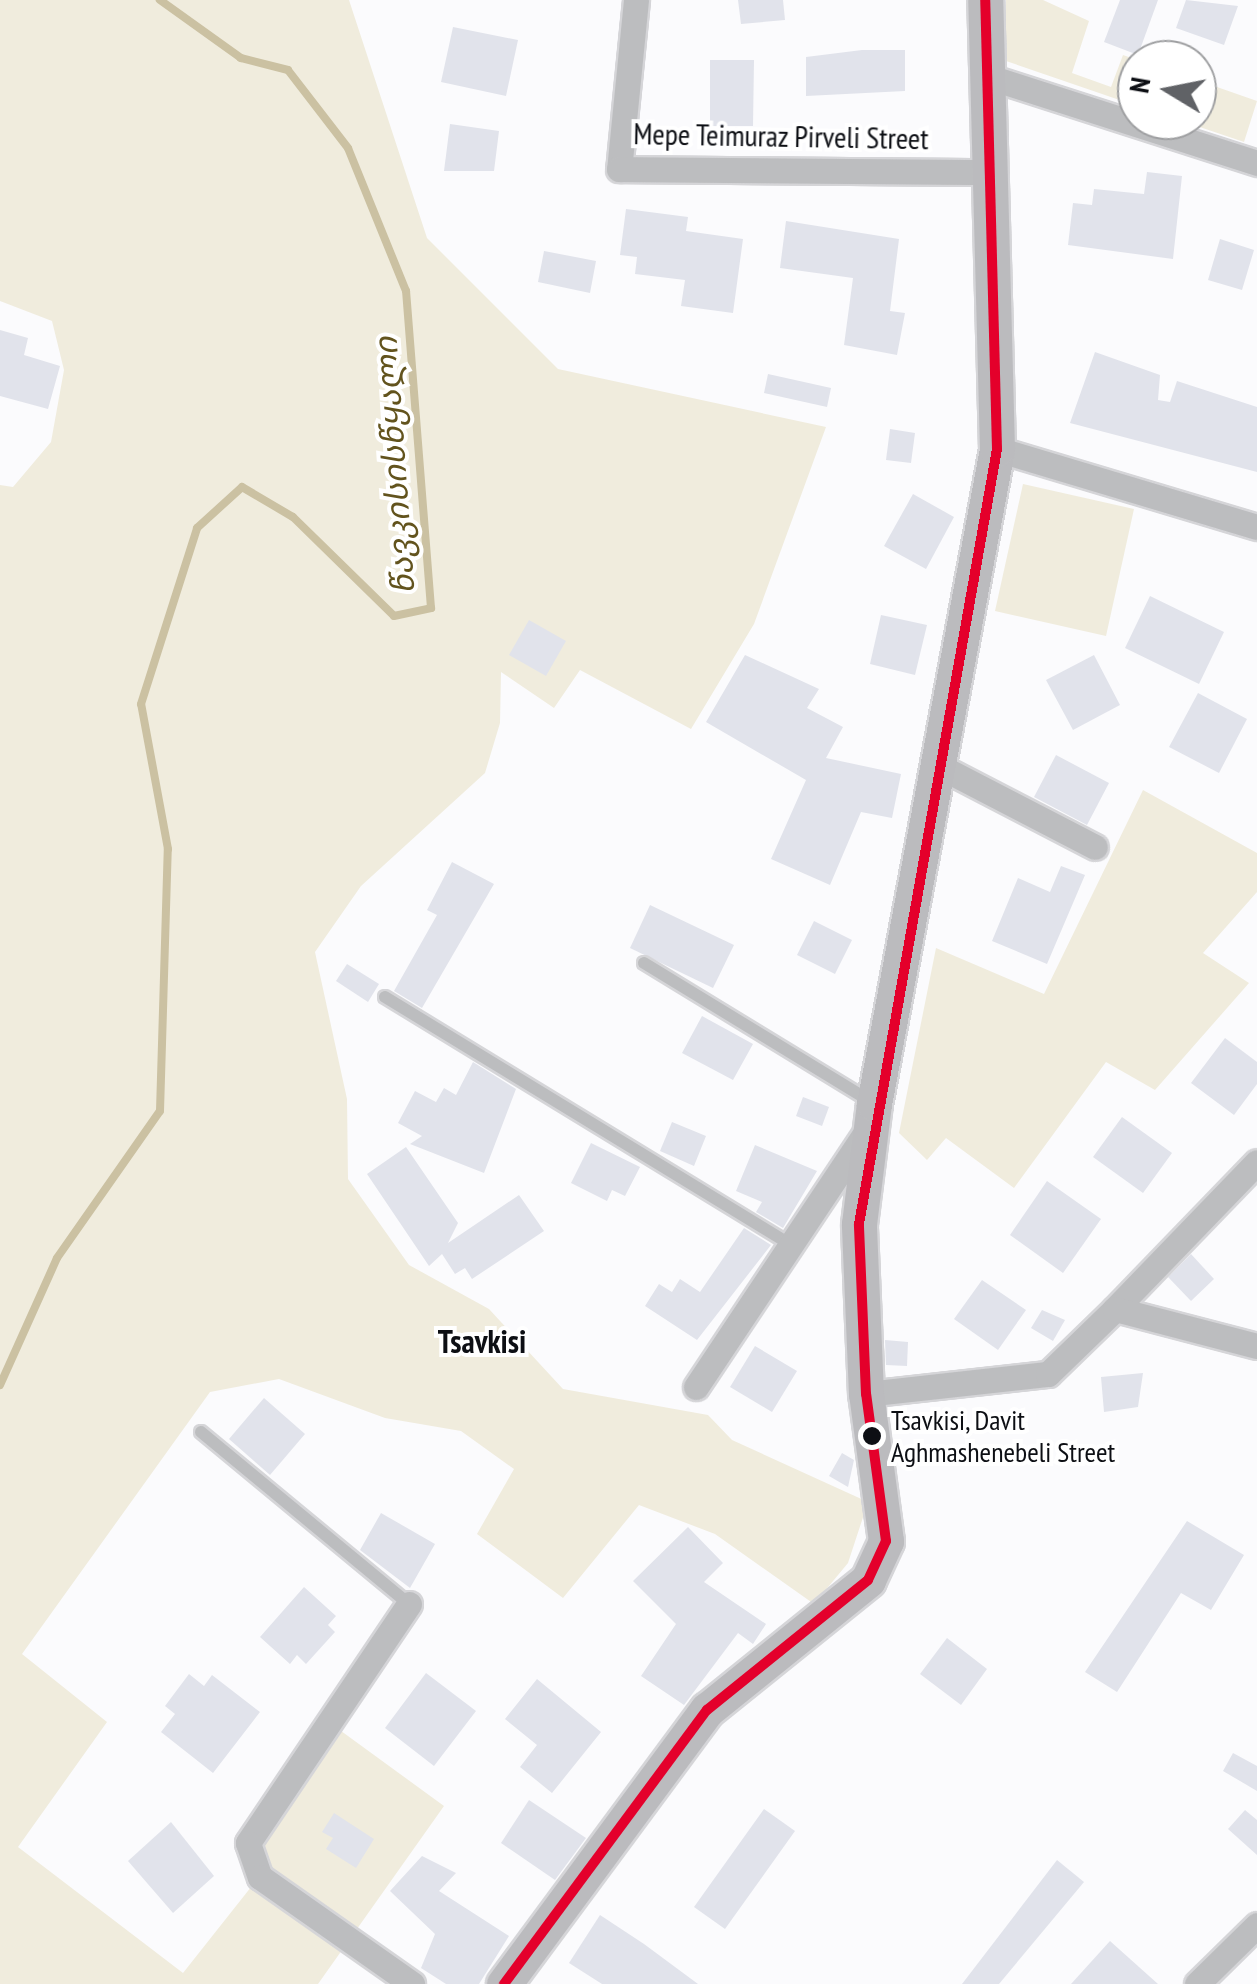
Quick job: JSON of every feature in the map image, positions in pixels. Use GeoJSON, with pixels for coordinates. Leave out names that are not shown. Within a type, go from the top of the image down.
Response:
{"type":"FeatureCollection","features":[{"type":"Feature","properties":{"kind":"street","name":"Mepe Teimuraz Pirveli Street"},"geometry":{"type":"LineString","coordinates":[[636,0],[619,169],[989,172]]}},
{"type":"Feature","properties":{"kind":"street"},"geometry":{"type":"LineString","coordinates":[[504,1984],[706,1710],[868,1580],[886,1541],[886,1507],[866,1394],[860,1224],[872,1115],[997,449],[985,0]]}},
{"type":"Feature","properties":{"kind":"street"},"geometry":{"type":"LineString","coordinates":[[986,76],[1257,163]]}},
{"type":"Feature","properties":{"kind":"street"},"geometry":{"type":"LineString","coordinates":[[997,449],[1257,526]]}},
{"type":"Feature","properties":{"kind":"street"},"geometry":{"type":"LineString","coordinates":[[935,764],[1095,847]]}},
{"type":"Feature","properties":{"kind":"street"},"geometry":{"type":"LineString","coordinates":[[696,1386],[872,1115]]}},
{"type":"Feature","properties":{"kind":"street"},"geometry":{"type":"LineString","coordinates":[[866,1394],[1048,1374],[1257,1162]]}},
{"type":"Feature","properties":{"kind":"street"},"geometry":{"type":"LineString","coordinates":[[1114,1309],[1257,1346]]}},
{"type":"Feature","properties":{"kind":"street"},"geometry":{"type":"LineString","coordinates":[[409,1604],[248,1843],[260,1877],[412,1984]]}},
{"type":"Feature","properties":{"kind":"street"},"geometry":{"type":"LineString","coordinates":[[1197,1984],[1257,1925]]}},
{"type":"Feature","properties":{"kind":"lane"},"geometry":{"type":"LineString","coordinates":[[644,964],[872,1115]]}},
{"type":"Feature","properties":{"kind":"lane"},"geometry":{"type":"LineString","coordinates":[[385,997],[791,1245]]}},
{"type":"Feature","properties":{"kind":"lane"},"geometry":{"type":"LineString","coordinates":[[202,1432],[409,1604]]}},
{"type":"Feature","properties":{"kind":"shaded area"},"geometry":{"type":"Polygon","coordinates":[[[0,0],[349,0],[427,238],[558,369],[826,427],[754,624],[691,729],[580,670],[554,708],[501,672],[500,723],[485,773],[361,886],[315,952],[347,1099],[348,1179],[409,1265],[489,1309],[563,1389],[708,1415],[732,1440],[868,1502],[848,1563],[814,1604],[715,1534],[639,1505],[563,1598],[477,1534],[514,1469],[461,1431],[385,1418],[279,1379],[210,1392],[22,1654],[107,1722],[18,1847],[183,1973],[259,1877],[248,1843],[326,1720],[444,1806],[318,1984],[0,1984],[0,485],[13,487],[51,442],[64,370],[52,321],[0,301],[0,0]]]}},
{"type":"Feature","properties":{"kind":"shaded area"},"geometry":{"type":"Polygon","coordinates":[[[1006,0],[1043,0],[1089,21],[1072,73],[1111,87],[1117,71],[1117,99],[1006,61],[1006,0]]]}},
{"type":"Feature","properties":{"kind":"shaded area"},"geometry":{"type":"Polygon","coordinates":[[[1217,87],[1257,101],[1244,142],[1217,133],[1217,87]]]}},
{"type":"Feature","properties":{"kind":"shaded area"},"geometry":{"type":"Polygon","coordinates":[[[1023,484],[1134,509],[1106,636],[995,611],[1023,484]]]}},
{"type":"Feature","properties":{"kind":"shaded area"},"geometry":{"type":"Polygon","coordinates":[[[1143,790],[1257,853],[1257,892],[1203,953],[1249,983],[1155,1090],[1106,1062],[1014,1188],[946,1138],[927,1160],[899,1133],[936,948],[1044,994],[1143,790]]]}},
{"type":"Feature","properties":{"kind":"building"},"geometry":{"type":"Polygon","coordinates":[[[738,0],[783,0],[785,20],[741,24],[738,0]]]}},
{"type":"Feature","properties":{"kind":"building"},"geometry":{"type":"Polygon","coordinates":[[[1120,0],[1158,0],[1143,40],[1117,40],[1117,47],[1104,42],[1120,0]]]}},
{"type":"Feature","properties":{"kind":"building"},"geometry":{"type":"Polygon","coordinates":[[[1186,0],[1238,6],[1224,45],[1176,28],[1186,0]]]}},
{"type":"Feature","properties":{"kind":"building"},"geometry":{"type":"Polygon","coordinates":[[[453,27],[518,40],[506,96],[441,82],[453,27]]]}},
{"type":"Feature","properties":{"kind":"building"},"geometry":{"type":"Polygon","coordinates":[[[862,50],[905,50],[905,91],[806,96],[806,57],[862,50]]]}},
{"type":"Feature","properties":{"kind":"building"},"geometry":{"type":"Polygon","coordinates":[[[710,60],[754,60],[753,126],[710,126],[710,60]]]}},
{"type":"Feature","properties":{"kind":"building"},"geometry":{"type":"Polygon","coordinates":[[[450,124],[499,131],[494,171],[444,171],[450,124]]]}},
{"type":"Feature","properties":{"kind":"building"},"geometry":{"type":"Polygon","coordinates":[[[1147,172],[1182,176],[1173,259],[1068,245],[1073,203],[1092,205],[1094,189],[1144,194],[1147,172]]]}},
{"type":"Feature","properties":{"kind":"building"},"geometry":{"type":"Polygon","coordinates":[[[626,209],[688,217],[686,231],[743,239],[733,313],[681,306],[685,280],[635,274],[637,257],[620,255],[626,209]]]}},
{"type":"Feature","properties":{"kind":"building"},"geometry":{"type":"Polygon","coordinates":[[[786,221],[899,239],[890,311],[905,313],[897,355],[844,345],[853,278],[780,268],[786,221]]]}},
{"type":"Feature","properties":{"kind":"building"},"geometry":{"type":"Polygon","coordinates":[[[1220,239],[1254,250],[1242,290],[1208,280],[1220,239]]]}},
{"type":"Feature","properties":{"kind":"building"},"geometry":{"type":"Polygon","coordinates":[[[544,251],[596,261],[590,293],[538,282],[544,251]]]}},
{"type":"Feature","properties":{"kind":"building"},"geometry":{"type":"Polygon","coordinates":[[[0,330],[28,338],[24,355],[60,366],[48,409],[0,396],[0,330]]]}},
{"type":"Feature","properties":{"kind":"building"},"geometry":{"type":"Polygon","coordinates":[[[1095,352],[1160,375],[1158,400],[1170,402],[1177,381],[1257,407],[1257,472],[1070,423],[1095,352]]]}},
{"type":"Feature","properties":{"kind":"building"},"geometry":{"type":"Polygon","coordinates":[[[768,374],[831,388],[827,407],[764,393],[768,374]]]}},
{"type":"Feature","properties":{"kind":"building"},"geometry":{"type":"Polygon","coordinates":[[[890,429],[915,433],[911,463],[886,460],[890,429]]]}},
{"type":"Feature","properties":{"kind":"building"},"geometry":{"type":"Polygon","coordinates":[[[913,494],[954,517],[926,569],[884,546],[913,494]]]}},
{"type":"Feature","properties":{"kind":"building"},"geometry":{"type":"Polygon","coordinates":[[[1150,596],[1224,632],[1199,684],[1125,648],[1150,596]]]}},
{"type":"Feature","properties":{"kind":"building"},"geometry":{"type":"Polygon","coordinates":[[[881,615],[927,625],[915,675],[870,664],[881,615]]]}},
{"type":"Feature","properties":{"kind":"building"},"geometry":{"type":"Polygon","coordinates":[[[529,620],[566,641],[546,676],[509,655],[529,620]]]}},
{"type":"Feature","properties":{"kind":"building"},"geometry":{"type":"Polygon","coordinates":[[[745,655],[819,689],[807,708],[843,727],[826,758],[901,774],[892,818],[861,812],[830,885],[771,859],[806,780],[706,722],[745,655]]]}},
{"type":"Feature","properties":{"kind":"building"},"geometry":{"type":"Polygon","coordinates":[[[1094,655],[1120,705],[1073,730],[1046,680],[1094,655]]]}},
{"type":"Feature","properties":{"kind":"building"},"geometry":{"type":"Polygon","coordinates":[[[1198,693],[1247,719],[1219,773],[1169,747],[1198,693]]]}},
{"type":"Feature","properties":{"kind":"building"},"geometry":{"type":"Polygon","coordinates":[[[1056,755],[1109,783],[1087,825],[1034,797],[1056,755]]]}},
{"type":"Feature","properties":{"kind":"building"},"geometry":{"type":"Polygon","coordinates":[[[452,862],[494,884],[422,1008],[394,991],[437,915],[427,910],[452,862]]]}},
{"type":"Feature","properties":{"kind":"building"},"geometry":{"type":"Polygon","coordinates":[[[1061,866],[1085,875],[1047,964],[992,941],[1018,878],[1050,892],[1061,866]]]}},
{"type":"Feature","properties":{"kind":"building"},"geometry":{"type":"Polygon","coordinates":[[[650,905],[734,945],[713,988],[630,948],[650,905]]]}},
{"type":"Feature","properties":{"kind":"building"},"geometry":{"type":"Polygon","coordinates":[[[814,921],[852,940],[835,974],[797,955],[814,921]]]}},
{"type":"Feature","properties":{"kind":"building"},"geometry":{"type":"Polygon","coordinates":[[[347,964],[379,984],[368,1002],[336,981],[347,964]]]}},
{"type":"Feature","properties":{"kind":"building"},"geometry":{"type":"Polygon","coordinates":[[[702,1016],[753,1044],[733,1080],[682,1053],[702,1016]]]}},
{"type":"Feature","properties":{"kind":"building"},"geometry":{"type":"Polygon","coordinates":[[[1225,1038],[1257,1062],[1257,1084],[1234,1115],[1191,1083],[1225,1038]]]}},
{"type":"Feature","properties":{"kind":"building"},"geometry":{"type":"Polygon","coordinates":[[[473,1062],[516,1089],[484,1173],[410,1144],[422,1136],[398,1123],[415,1091],[436,1102],[444,1088],[456,1095],[473,1062]]]}},
{"type":"Feature","properties":{"kind":"building"},"geometry":{"type":"Polygon","coordinates":[[[803,1097],[829,1107],[822,1126],[796,1116],[803,1097]]]}},
{"type":"Feature","properties":{"kind":"building"},"geometry":{"type":"Polygon","coordinates":[[[1122,1117],[1172,1153],[1143,1193],[1093,1157],[1122,1117]]]}},
{"type":"Feature","properties":{"kind":"building"},"geometry":{"type":"Polygon","coordinates":[[[672,1122],[706,1136],[694,1166],[660,1151],[672,1122]]]}},
{"type":"Feature","properties":{"kind":"building"},"geometry":{"type":"Polygon","coordinates":[[[591,1143],[640,1167],[625,1196],[612,1190],[607,1201],[571,1183],[591,1143]]]}},
{"type":"Feature","properties":{"kind":"building"},"geometry":{"type":"Polygon","coordinates":[[[755,1145],[817,1171],[783,1228],[756,1212],[762,1202],[736,1191],[755,1145]]]}},
{"type":"Feature","properties":{"kind":"building"},"geometry":{"type":"Polygon","coordinates":[[[406,1147],[458,1223],[448,1243],[519,1195],[544,1231],[472,1279],[465,1268],[455,1274],[442,1254],[429,1266],[367,1174],[406,1147]]]}},
{"type":"Feature","properties":{"kind":"building"},"geometry":{"type":"Polygon","coordinates":[[[1047,1181],[1101,1219],[1063,1273],[1010,1235],[1047,1181]]]}},
{"type":"Feature","properties":{"kind":"building"},"geometry":{"type":"Polygon","coordinates":[[[744,1228],[771,1245],[697,1340],[645,1306],[659,1284],[672,1292],[680,1279],[700,1292],[744,1228]]]}},
{"type":"Feature","properties":{"kind":"building"},"geometry":{"type":"Polygon","coordinates":[[[1191,1254],[1214,1279],[1191,1301],[1168,1277],[1191,1254]]]}},
{"type":"Feature","properties":{"kind":"building"},"geometry":{"type":"Polygon","coordinates":[[[982,1280],[1026,1310],[998,1350],[954,1319],[982,1280]]]}},
{"type":"Feature","properties":{"kind":"building"},"geometry":{"type":"Polygon","coordinates":[[[1042,1310],[1065,1320],[1053,1341],[1031,1328],[1042,1310]]]}},
{"type":"Feature","properties":{"kind":"building"},"geometry":{"type":"Polygon","coordinates":[[[885,1340],[908,1342],[907,1366],[886,1365],[885,1340]]]}},
{"type":"Feature","properties":{"kind":"building"},"geometry":{"type":"Polygon","coordinates":[[[755,1346],[797,1371],[772,1412],[730,1387],[755,1346]]]}},
{"type":"Feature","properties":{"kind":"building"},"geometry":{"type":"Polygon","coordinates":[[[1143,1373],[1138,1407],[1104,1412],[1101,1377],[1143,1373]]]}},
{"type":"Feature","properties":{"kind":"building"},"geometry":{"type":"Polygon","coordinates":[[[264,1398],[305,1434],[270,1475],[229,1439],[264,1398]]]}},
{"type":"Feature","properties":{"kind":"building"},"geometry":{"type":"Polygon","coordinates":[[[842,1453],[854,1460],[848,1487],[829,1476],[842,1453]]]}},
{"type":"Feature","properties":{"kind":"building"},"geometry":{"type":"Polygon","coordinates":[[[381,1513],[435,1544],[410,1588],[360,1550],[381,1513]]]}},
{"type":"Feature","properties":{"kind":"building"},"geometry":{"type":"Polygon","coordinates":[[[1187,1521],[1244,1555],[1211,1610],[1181,1593],[1117,1692],[1085,1672],[1187,1521]]]}},
{"type":"Feature","properties":{"kind":"building"},"geometry":{"type":"Polygon","coordinates":[[[688,1527],[723,1563],[704,1582],[766,1624],[753,1644],[738,1633],[684,1705],[641,1676],[676,1624],[633,1581],[688,1527]]]}},
{"type":"Feature","properties":{"kind":"building"},"geometry":{"type":"Polygon","coordinates":[[[304,1587],[336,1616],[328,1625],[335,1632],[306,1664],[297,1655],[290,1664],[260,1637],[304,1587]]]}},
{"type":"Feature","properties":{"kind":"building"},"geometry":{"type":"Polygon","coordinates":[[[947,1638],[987,1669],[961,1705],[920,1674],[947,1638]]]}},
{"type":"Feature","properties":{"kind":"building"},"geometry":{"type":"Polygon","coordinates":[[[426,1673],[476,1711],[434,1766],[385,1728],[426,1673]]]}},
{"type":"Feature","properties":{"kind":"building"},"geometry":{"type":"Polygon","coordinates":[[[189,1674],[204,1686],[212,1675],[260,1712],[213,1773],[161,1732],[175,1714],[165,1706],[189,1674]]]}},
{"type":"Feature","properties":{"kind":"building"},"geometry":{"type":"Polygon","coordinates":[[[537,1679],[601,1732],[552,1793],[520,1767],[537,1745],[505,1719],[537,1679]]]}},
{"type":"Feature","properties":{"kind":"building"},"geometry":{"type":"Polygon","coordinates":[[[1233,1753],[1257,1766],[1257,1791],[1223,1771],[1233,1753]]]}},
{"type":"Feature","properties":{"kind":"building"},"geometry":{"type":"Polygon","coordinates":[[[529,1800],[586,1838],[555,1880],[501,1843],[529,1800]]]}},
{"type":"Feature","properties":{"kind":"building"},"geometry":{"type":"Polygon","coordinates":[[[764,1809],[795,1831],[725,1929],[694,1907],[764,1809]]]}},
{"type":"Feature","properties":{"kind":"building"},"geometry":{"type":"Polygon","coordinates":[[[1245,1810],[1257,1820],[1257,1855],[1228,1829],[1245,1810]]]}},
{"type":"Feature","properties":{"kind":"building"},"geometry":{"type":"Polygon","coordinates":[[[334,1813],[374,1839],[356,1868],[326,1849],[333,1838],[322,1832],[334,1813]]]}},
{"type":"Feature","properties":{"kind":"building"},"geometry":{"type":"Polygon","coordinates":[[[171,1822],[214,1876],[173,1913],[128,1861],[171,1822]]]}},
{"type":"Feature","properties":{"kind":"building"},"geometry":{"type":"Polygon","coordinates":[[[422,1856],[456,1873],[439,1891],[509,1936],[479,1984],[446,1984],[421,1968],[435,1934],[390,1891],[422,1856]]]}},
{"type":"Feature","properties":{"kind":"building"},"geometry":{"type":"Polygon","coordinates":[[[1057,1860],[1084,1882],[999,1984],[962,1984],[1057,1860]]]}},
{"type":"Feature","properties":{"kind":"building"},"geometry":{"type":"Polygon","coordinates":[[[600,1915],[698,1984],[602,1984],[569,1963],[600,1915]]]}},
{"type":"Feature","properties":{"kind":"building"},"geometry":{"type":"Polygon","coordinates":[[[1110,1941],[1158,1984],[1071,1984],[1110,1941]]]}},
{"type":"Feature","properties":{"kind":"waterway","name":"წავკისისწყალი"},"geometry":{"type":"LineString","coordinates":[[0,1385],[57,1258],[160,1111],[168,849],[141,704],[197,528],[242,487],[293,517],[394,616],[431,608],[406,291],[348,148],[288,70],[241,58],[160,0]]}},
{"type":"Feature","properties":{"kind":"transit line"},"geometry":{"type":"LineString","coordinates":[[504,1984],[707,1710],[868,1580],[886,1541],[866,1394],[859,1224],[997,449],[985,0]]}},
{"type":"Feature","properties":{"kind":"place","name":"Tsavkisi, Davit Aghmashenebeli Street"},"geometry":{"type":"Point","coordinates":[872,1436]}},
{"type":"Feature","properties":{"kind":"district","name":"Tsavkisi"},"geometry":{"type":"Point","coordinates":[482,1341]}}]}
